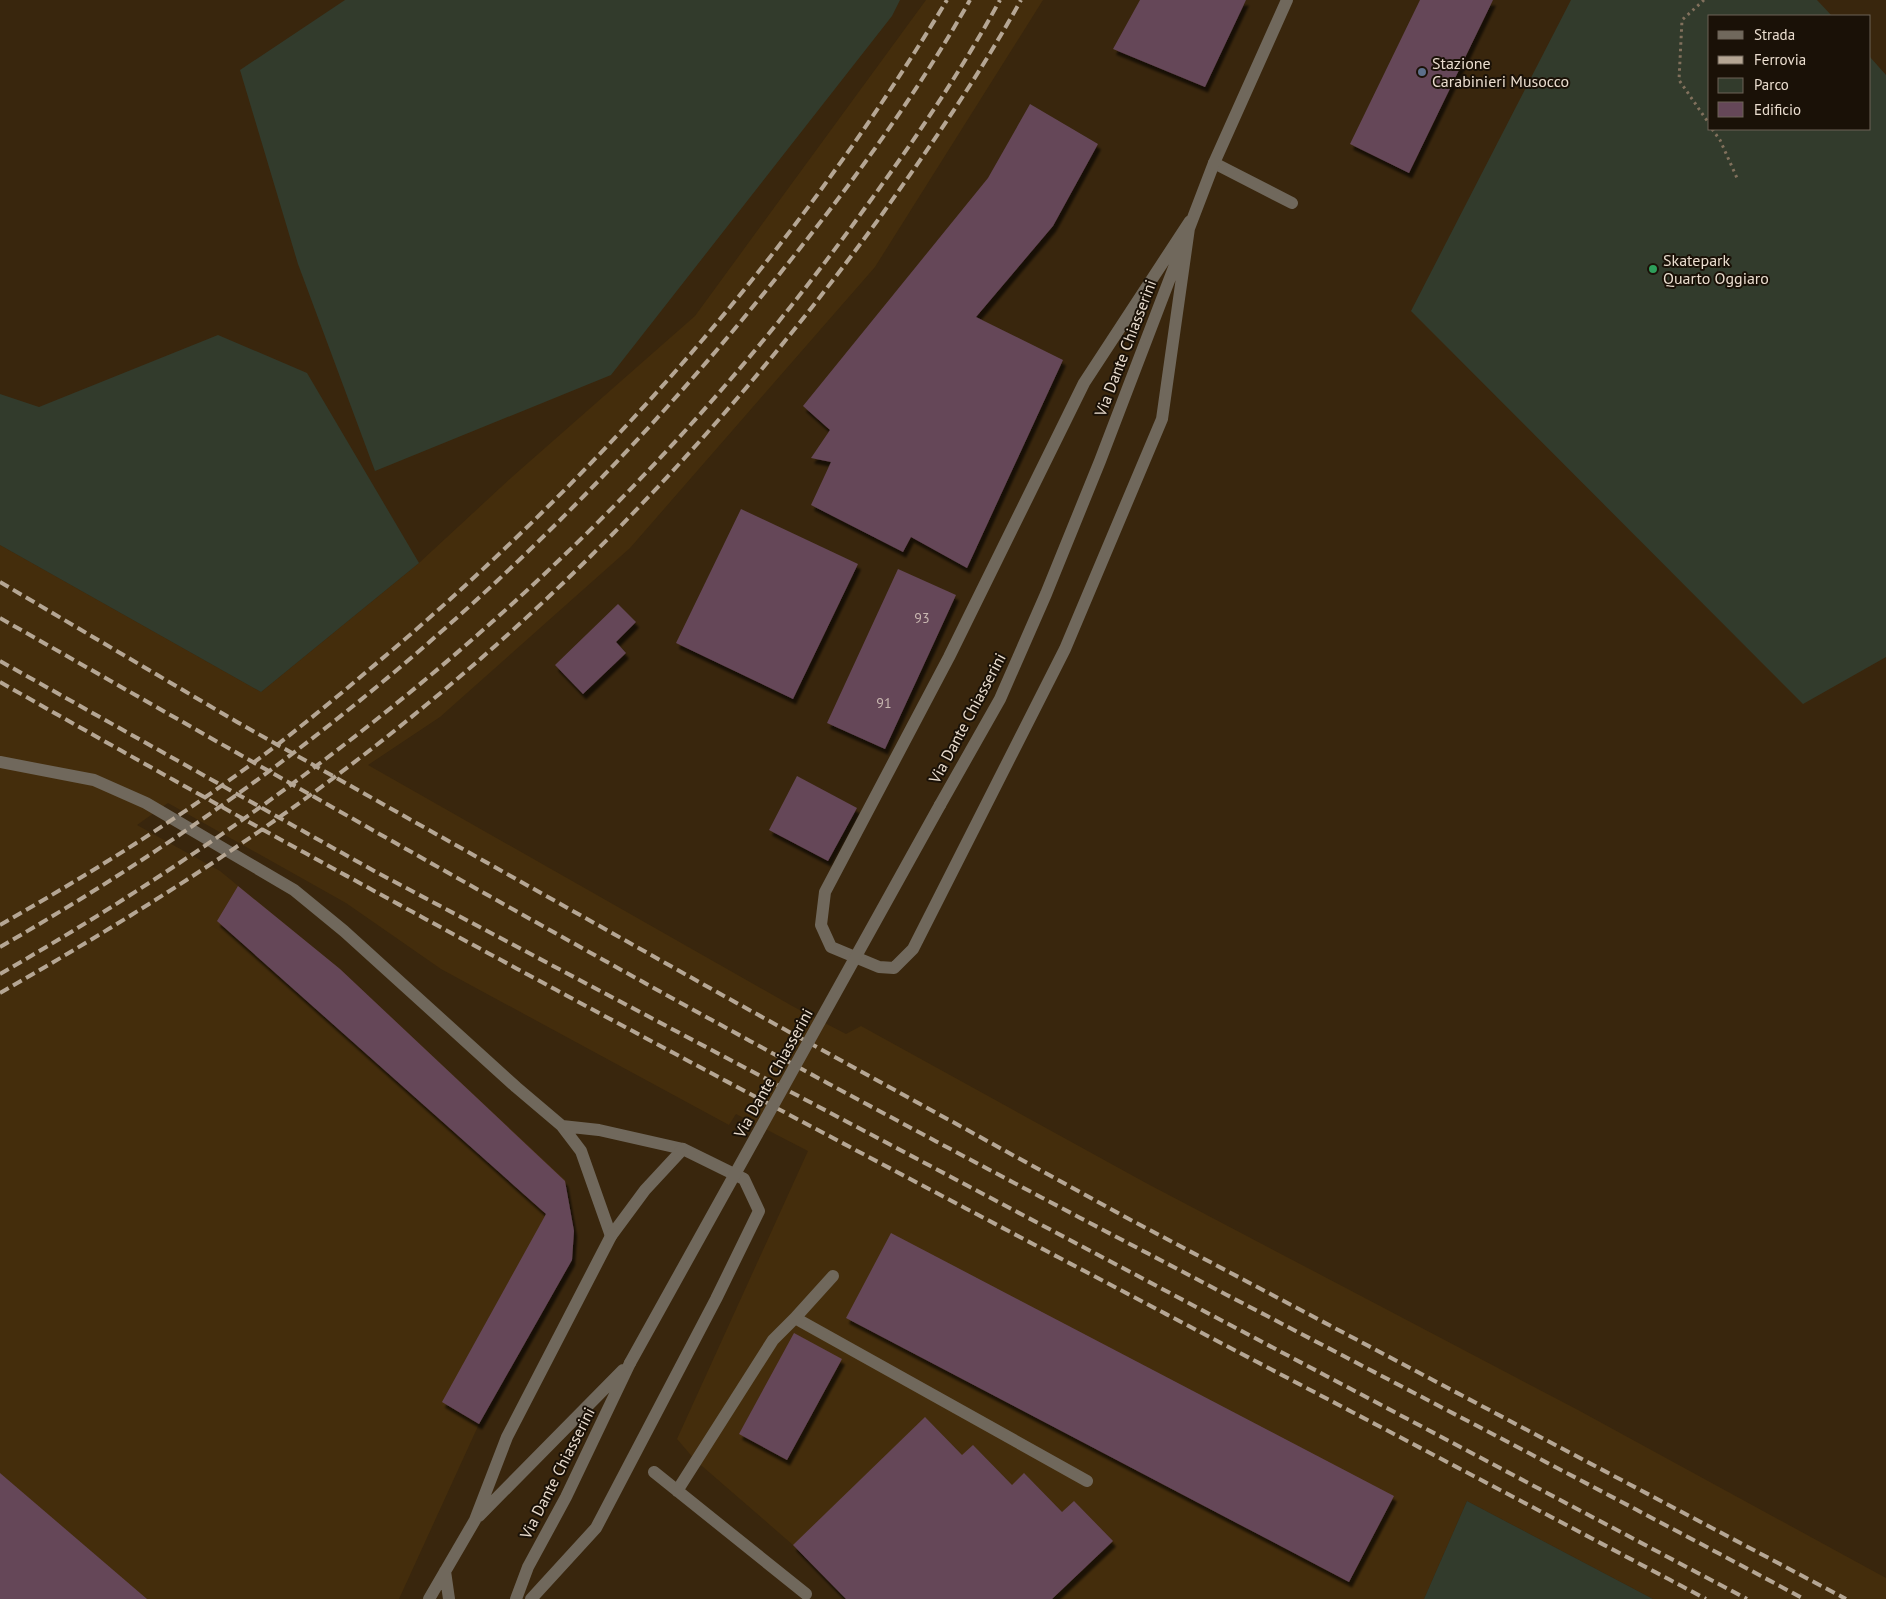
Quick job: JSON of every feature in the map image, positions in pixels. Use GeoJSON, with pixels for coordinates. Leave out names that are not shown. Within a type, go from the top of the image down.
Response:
{"type":"FeatureCollection","features":[{"type":"Feature","properties":{"kind":"street","name":"Via Dante Chiasserini"},"geometry":{"type":"LineString","coordinates":[[516,1599],[528,1566],[566,1497],[630,1363],[1000,699],[1046,594],[1100,461],[1190,221],[1287,0]]}},
{"type":"Feature","properties":{"kind":"street"},"geometry":{"type":"LineString","coordinates":[[1214,163],[1292,203]]}},
{"type":"Feature","properties":{"kind":"street"},"geometry":{"type":"LineString","coordinates":[[1190,221],[1162,419],[1065,649],[913,948],[894,968],[879,967],[831,947],[821,925],[825,892],[949,657],[1084,383],[1190,221]]}},
{"type":"Feature","properties":{"kind":"street"},"geometry":{"type":"LineString","coordinates":[[0,762],[94,780],[146,803],[294,890],[344,931],[516,1088],[562,1126],[581,1151],[611,1236]]}},
{"type":"Feature","properties":{"kind":"street"},"geometry":{"type":"LineString","coordinates":[[531,1599],[596,1528],[716,1299],[759,1211],[744,1179],[683,1149],[599,1130],[562,1126]]}},
{"type":"Feature","properties":{"kind":"street"},"geometry":{"type":"LineString","coordinates":[[428,1599],[475,1520],[507,1437],[611,1236],[645,1190],[683,1149]]}},
{"type":"Feature","properties":{"kind":"street"},"geometry":{"type":"LineString","coordinates":[[677,1491],[774,1340],[833,1276]]}},
{"type":"Feature","properties":{"kind":"street"},"geometry":{"type":"LineString","coordinates":[[795,1318],[1087,1481]]}},
{"type":"Feature","properties":{"kind":"street","name":"Via Dante Chiasserini"},"geometry":{"type":"LineString","coordinates":[[475,1520],[630,1363]]}},
{"type":"Feature","properties":{"kind":"street"},"geometry":{"type":"LineString","coordinates":[[654,1472],[806,1594]]}},
{"type":"Feature","properties":{"kind":"street"},"geometry":{"type":"LineString","coordinates":[[445,1570],[449,1599]]}},
{"type":"Feature","properties":{"kind":"path"},"geometry":{"type":"LineString","coordinates":[[1704,0],[1682,20],[1679,80],[1708,122]]}},
{"type":"Feature","properties":{"kind":"path"},"geometry":{"type":"LineString","coordinates":[[1713,130],[1720,140],[1737,178]]}},
{"type":"Feature","properties":{"kind":"shaded area"},"geometry":{"type":"Polygon","coordinates":[[[926,0],[1043,0],[875,267],[630,548],[440,717],[368,765],[794,1007],[846,1034],[861,1026],[1146,1183],[1578,1410],[1886,1578],[1886,1599],[1653,1599],[1467,1501],[1424,1599],[846,1599],[793,1545],[695,1460],[677,1439],[808,1151],[736,1114],[729,1125],[441,969],[346,903],[168,803],[137,825],[220,871],[340,969],[565,1180],[574,1231],[572,1260],[479,1424],[399,1599],[0,1599],[0,545],[261,692],[419,563],[512,477],[695,316],[926,0]]]}},
{"type":"Feature","properties":{"kind":"green space"},"geometry":{"type":"Polygon","coordinates":[[[345,0],[900,0],[892,16],[611,375],[375,471],[298,264],[240,70],[345,0]]]}},
{"type":"Feature","properties":{"kind":"green space"},"geometry":{"type":"Polygon","coordinates":[[[1571,0],[1817,0],[1831,15],[1708,15],[1708,130],[1871,130],[1871,58],[1886,75],[1886,657],[1803,704],[1411,311],[1571,0]]]}},
{"type":"Feature","properties":{"kind":"green space"},"geometry":{"type":"Polygon","coordinates":[[[218,335],[307,373],[419,563],[261,692],[0,545],[0,394],[39,407],[218,335]]]}},
{"type":"Feature","properties":{"kind":"green space"},"geometry":{"type":"Polygon","coordinates":[[[1467,1501],[1653,1599],[1424,1599],[1467,1501]]]}},
{"type":"Feature","properties":{"kind":"building"},"geometry":{"type":"Polygon","coordinates":[[[1140,0],[1246,0],[1205,87],[1113,49],[1140,0]]]}},
{"type":"Feature","properties":{"kind":"building","name":"Stazione Carabinieri Musocco"},"geometry":{"type":"Polygon","coordinates":[[[1420,0],[1493,0],[1409,173],[1350,144],[1420,0]]]}},
{"type":"Feature","properties":{"kind":"building"},"geometry":{"type":"Polygon","coordinates":[[[1030,104],[1098,144],[1053,226],[976,317],[1063,360],[967,568],[911,537],[903,552],[811,505],[831,462],[811,458],[830,430],[803,406],[988,178],[1030,104]]]}},
{"type":"Feature","properties":{"kind":"building"},"geometry":{"type":"Polygon","coordinates":[[[741,509],[858,564],[793,699],[676,643],[741,509]]]}},
{"type":"Feature","properties":{"kind":"building"},"geometry":{"type":"Polygon","coordinates":[[[898,569],[956,595],[885,749],[827,723],[898,569]]]}},
{"type":"Feature","properties":{"kind":"building"},"geometry":{"type":"Polygon","coordinates":[[[618,604],[636,622],[616,642],[626,653],[583,694],[555,665],[618,604]]]}},
{"type":"Feature","properties":{"kind":"building"},"geometry":{"type":"Polygon","coordinates":[[[797,776],[857,808],[828,861],[769,830],[797,776]]]}},
{"type":"Feature","properties":{"kind":"building"},"geometry":{"type":"Polygon","coordinates":[[[238,886],[340,969],[565,1181],[574,1231],[572,1260],[479,1424],[442,1402],[546,1214],[217,921],[238,886]]]}},
{"type":"Feature","properties":{"kind":"building"},"geometry":{"type":"Polygon","coordinates":[[[891,1233],[1394,1496],[1349,1582],[846,1318],[891,1233]]]}},
{"type":"Feature","properties":{"kind":"building"},"geometry":{"type":"Polygon","coordinates":[[[794,1333],[842,1359],[787,1460],[739,1434],[794,1333]]]}},
{"type":"Feature","properties":{"kind":"building"},"geometry":{"type":"Polygon","coordinates":[[[925,1417],[962,1455],[973,1445],[1012,1485],[1024,1473],[1062,1512],[1074,1501],[1113,1541],[1052,1599],[846,1599],[793,1545],[925,1417]]]}},
{"type":"Feature","properties":{"kind":"building"},"geometry":{"type":"Polygon","coordinates":[[[0,1473],[147,1599],[0,1599],[0,1473]]]}},
{"type":"Feature","properties":{"kind":"railway"},"geometry":{"type":"LineString","coordinates":[[0,925],[64,888],[158,829],[270,750],[331,702],[411,634],[489,563],[564,490],[636,415],[704,338],[769,258],[832,175],[891,89],[947,0]]}},
{"type":"Feature","properties":{"kind":"railway"},"geometry":{"type":"LineString","coordinates":[[0,947],[109,881],[214,811],[314,737],[411,658],[503,575],[592,488],[678,395],[760,298],[817,227],[871,154],[923,78],[970,0]]}},
{"type":"Feature","properties":{"kind":"railway"},"geometry":{"type":"LineString","coordinates":[[0,974],[126,898],[247,817],[363,730],[474,638],[580,540],[681,436],[776,325],[901,158],[953,80],[1000,0]]}},
{"type":"Feature","properties":{"kind":"railway"},"geometry":{"type":"LineString","coordinates":[[0,993],[165,894],[325,784],[426,705],[490,651],[552,594],[670,474],[781,346],[883,213],[972,82],[1021,0]]}},
{"type":"Feature","properties":{"kind":"railway"},"geometry":{"type":"LineString","coordinates":[[0,582],[237,722],[724,996],[1129,1219],[1846,1599]]}},
{"type":"Feature","properties":{"kind":"railway"},"geometry":{"type":"LineString","coordinates":[[0,618],[532,920],[846,1093],[1804,1599]]}},
{"type":"Feature","properties":{"kind":"railway"},"geometry":{"type":"LineString","coordinates":[[0,661],[376,872],[1747,1599]]}},
{"type":"Feature","properties":{"kind":"railway"},"geometry":{"type":"LineString","coordinates":[[0,682],[211,801],[636,1033],[1706,1599]]}},
{"type":"Feature","properties":{"kind":"place","name":"Stazione Carabinieri Musocco"},"geometry":{"type":"Point","coordinates":[1422,72]}},
{"type":"Feature","properties":{"kind":"place","name":"Skatepark Quarto Oggiaro"},"geometry":{"type":"Point","coordinates":[1653,269]}}]}
